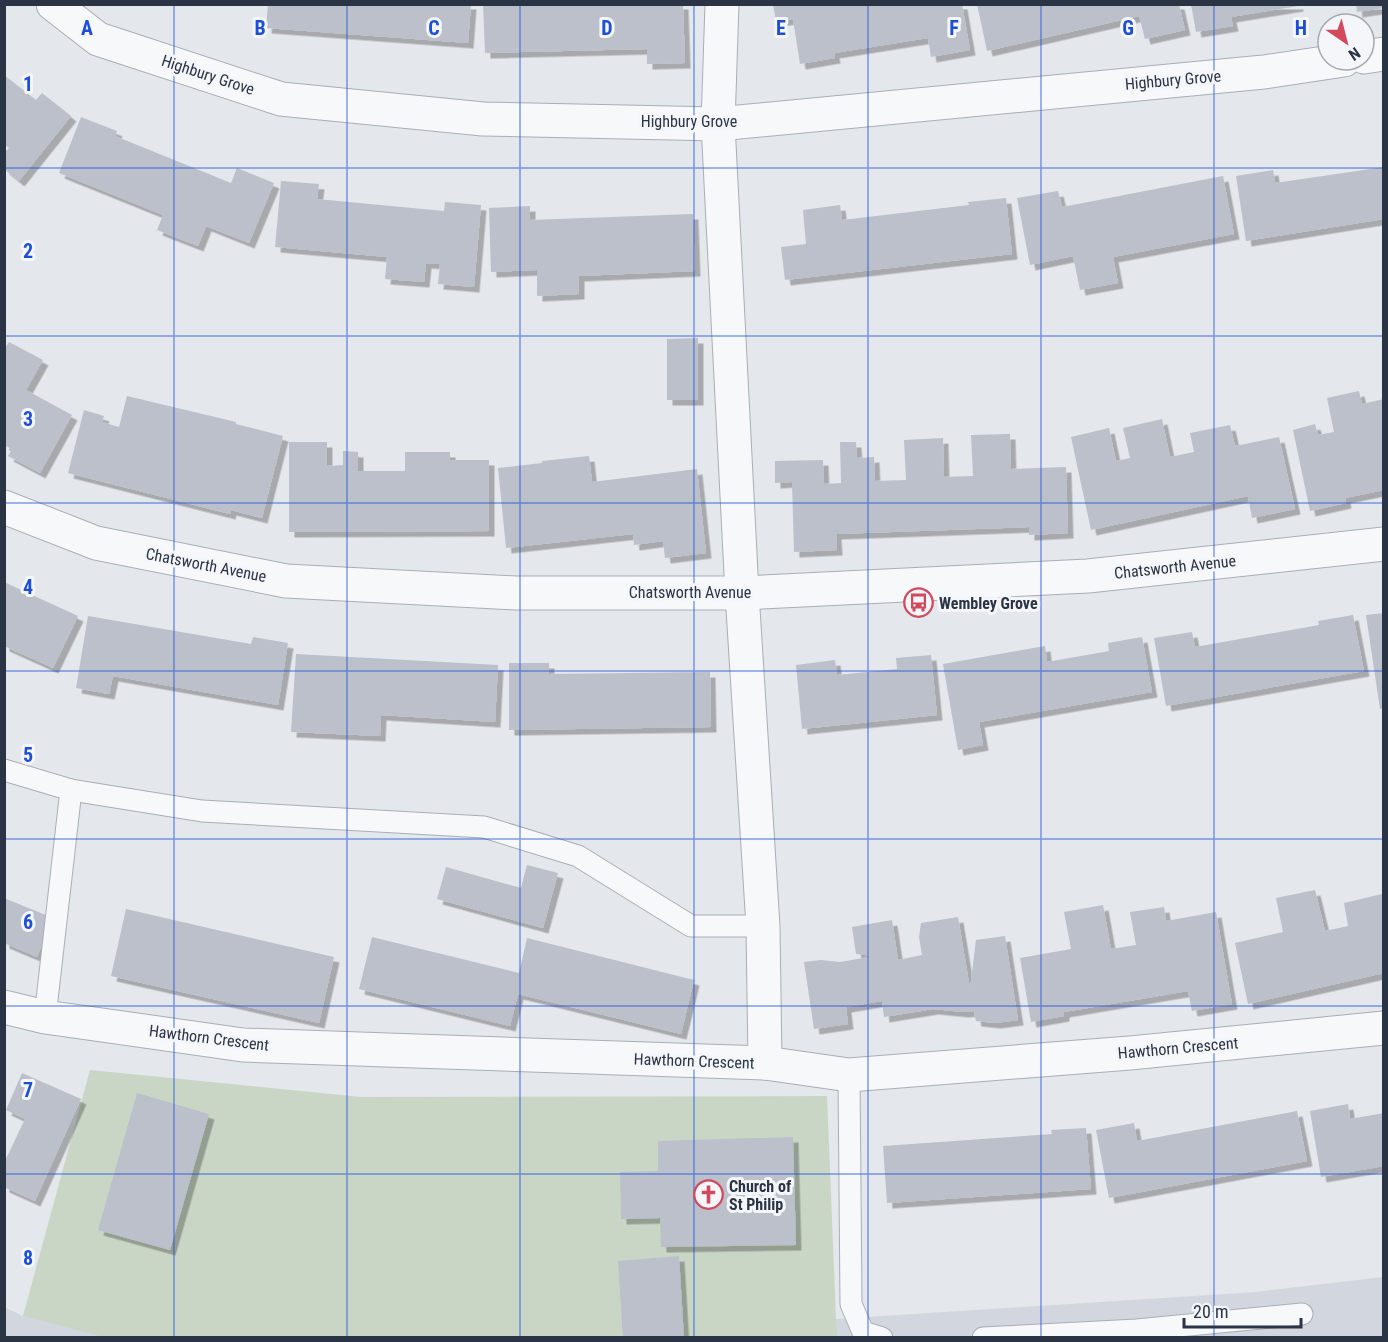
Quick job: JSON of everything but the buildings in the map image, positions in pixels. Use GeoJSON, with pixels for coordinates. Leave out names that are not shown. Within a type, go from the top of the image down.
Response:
{"type":"FeatureCollection","features":[{"type":"Feature","properties":{"kind":"street","name":"Highbury Grove"},"geometry":{"type":"LineString","coordinates":[[54,4],[98,39],[281,99],[483,119],[718,124],[1264,72],[1316,64]]}},
{"type":"Feature","properties":{"kind":"street"},"geometry":{"type":"LineString","coordinates":[[722,4],[718,124],[762,926],[765,1063]]}},
{"type":"Feature","properties":{"kind":"street","name":"Chatsworth Avenue"},"geometry":{"type":"LineString","coordinates":[[4,507],[96,543],[286,581],[516,593],[742,593],[1088,576],[1383,544]]}},
{"type":"Feature","properties":{"kind":"street","name":"Hawthorn Crescent"},"geometry":{"type":"LineString","coordinates":[[4,1007],[45,1017],[243,1045],[765,1063],[849,1075],[1118,1054],[1383,1028]]}},
{"type":"Feature","properties":{"kind":"lane"},"geometry":{"type":"LineString","coordinates":[[4,770],[71,790],[202,811],[484,827],[578,856],[691,926],[762,926]]}},
{"type":"Feature","properties":{"kind":"lane"},"geometry":{"type":"LineString","coordinates":[[45,1017],[71,790]]}},
{"type":"Feature","properties":{"kind":"lane"},"geometry":{"type":"LineString","coordinates":[[849,1075],[851,1304],[863,1332],[882,1338]]}},
{"type":"Feature","properties":{"kind":"lane"},"geometry":{"type":"LineString","coordinates":[[983,1338],[1137,1330],[1302,1314]]}},
{"type":"Feature","properties":{"kind":"shaded area"},"geometry":{"type":"Polygon","coordinates":[[[1383,1277],[1383,1337],[838,1338],[836,1319],[1256,1292],[1383,1277]]]}},
{"type":"Feature","properties":{"kind":"shaded area"},"geometry":{"type":"Polygon","coordinates":[[[4,1307],[23,1316],[108,1337],[5,1337],[4,1307]]]}},
{"type":"Feature","properties":{"kind":"green space"},"geometry":{"type":"Polygon","coordinates":[[[90,1070],[361,1097],[827,1096],[838,1337],[108,1338],[23,1316],[90,1070]]]}},
{"type":"Feature","properties":{"kind":"place","name":"Wembley Grove"},"geometry":{"type":"Point","coordinates":[918,603]}},
{"type":"Feature","properties":{"kind":"place","name":"Church of St Philip"},"geometry":{"type":"Point","coordinates":[708,1195]}}]}
